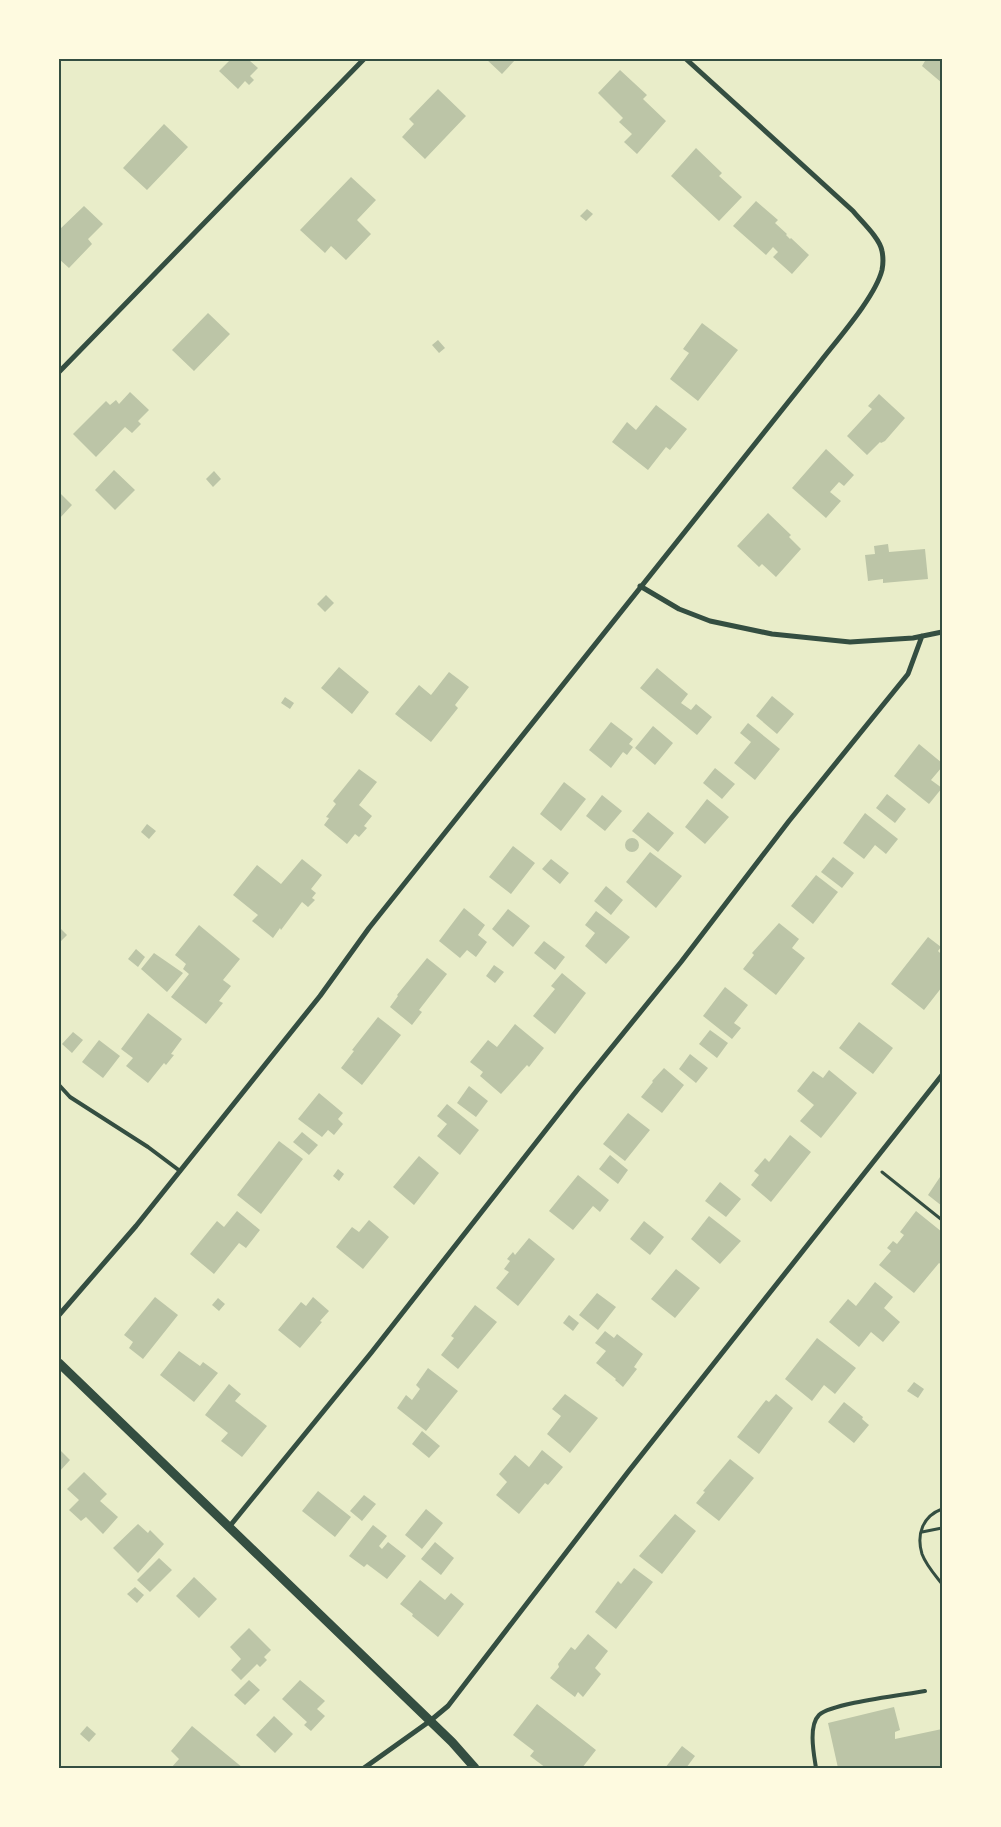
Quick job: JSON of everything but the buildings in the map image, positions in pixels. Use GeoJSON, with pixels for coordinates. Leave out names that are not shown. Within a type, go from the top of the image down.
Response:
{"type":"FeatureCollection","features":[{"type":"Feature","properties":{"kind":"street"},"geometry":{"type":"LineString","coordinates":[[59,372],[364,59]]}},
{"type":"Feature","properties":{"kind":"street"},"geometry":{"type":"LineString","coordinates":[[59,1315],[136,1226],[320,996],[375,920],[860,310],[876,284],[883,269],[882,250],[853,210],[686,59]]}},
{"type":"Feature","properties":{"kind":"street"},"geometry":{"type":"LineString","coordinates":[[640,586],[679,609],[710,621],[772,634],[850,642],[922,636],[942,632]]}},
{"type":"Feature","properties":{"kind":"street"},"geometry":{"type":"LineString","coordinates":[[229,1527],[371,1354],[578,1089],[681,962],[789,821],[908,674],[922,636]]}},
{"type":"Feature","properties":{"kind":"street"},"geometry":{"type":"LineString","coordinates":[[364,1768],[448,1706],[628,1472],[942,1075]]}},
{"type":"Feature","properties":{"kind":"street"},"geometry":{"type":"LineString","coordinates":[[59,1363],[452,1742],[475,1768]]}},
{"type":"Feature","properties":{"kind":"lane"},"geometry":{"type":"LineString","coordinates":[[59,1085],[70,1097],[148,1147],[180,1171]]}},
{"type":"Feature","properties":{"kind":"lane"},"geometry":{"type":"LineString","coordinates":[[816,1768],[812,1746],[814,1725],[818,1716],[833,1708],[925,1691]]}},
{"type":"Feature","properties":{"kind":"path"},"geometry":{"type":"LineString","coordinates":[[872,1164],[942,1220]]}},
{"type":"Feature","properties":{"kind":"path"},"geometry":{"type":"LineString","coordinates":[[942,1509],[934,1512],[924,1521],[920,1539],[922,1555],[942,1584]]}},
{"type":"Feature","properties":{"kind":"path"},"geometry":{"type":"LineString","coordinates":[[922,1532],[942,1528]]}}]}
